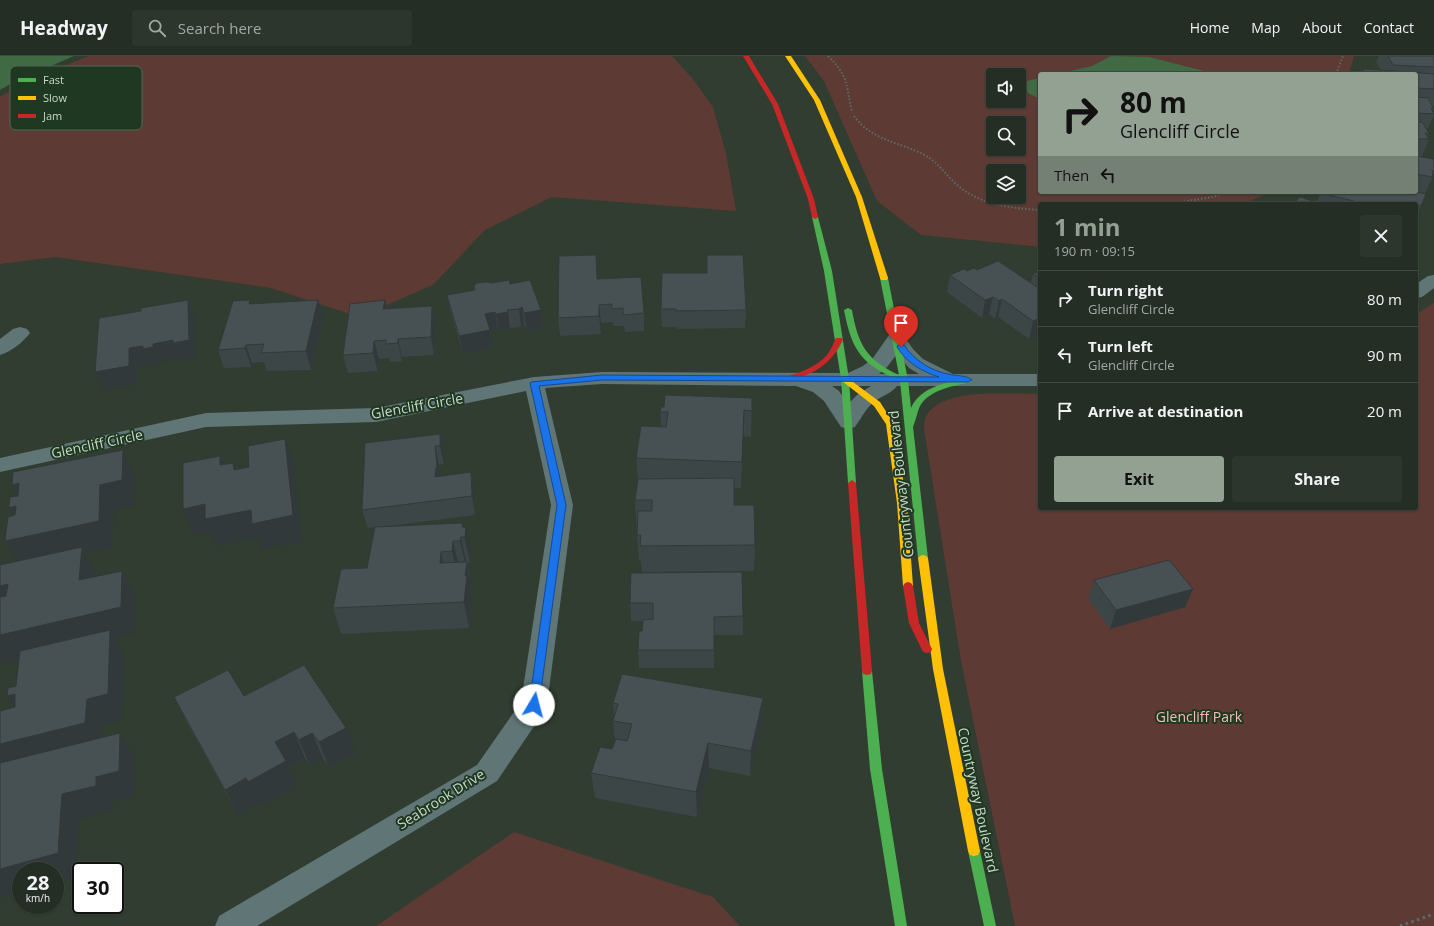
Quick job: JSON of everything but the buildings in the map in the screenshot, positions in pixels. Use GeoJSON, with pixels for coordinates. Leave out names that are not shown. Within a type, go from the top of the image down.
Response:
{"type":"FeatureCollection","features":[{"type":"Feature","properties":{"kind":"street"},"geometry":{"type":"LineString","coordinates":[[746,56],[775,104],[811,199],[828,271],[845,379],[862,616],[876,769],[901,926]]}},
{"type":"Feature","properties":{"kind":"street","name":"Countryway Boulevard"},"geometry":{"type":"LineString","coordinates":[[788,56],[817,100],[859,197],[885,280],[904,380],[929,618],[959,780],[990,926]]}},
{"type":"Feature","properties":{"kind":"street"},"geometry":{"type":"LineString","coordinates":[[811,199],[824,214]]}},
{"type":"Feature","properties":{"kind":"street"},"geometry":{"type":"LineString","coordinates":[[1418,292],[1434,280]]}},
{"type":"Feature","properties":{"kind":"street"},"geometry":{"type":"LineString","coordinates":[[847,300],[853,337],[860,350],[875,367],[904,380]]}},
{"type":"Feature","properties":{"kind":"street"},"geometry":{"type":"LineString","coordinates":[[0,349],[20,333]]}},
{"type":"Feature","properties":{"kind":"street","name":"Glencliff Circle"},"geometry":{"type":"LineString","coordinates":[[845,379],[857,376],[875,367],[885,358],[896,339],[906,355],[925,369],[945,377],[968,380]]}},
{"type":"Feature","properties":{"kind":"street"},"geometry":{"type":"LineString","coordinates":[[789,379],[810,372],[823,364],[833,354],[839,340]]}},
{"type":"Feature","properties":{"kind":"street","name":"Glencliff Circle"},"geometry":{"type":"LineString","coordinates":[[0,466],[206,420],[376,416],[534,383],[602,378],[1038,380]]}},
{"type":"Feature","properties":{"kind":"street","name":"Glencliff Circle"},"geometry":{"type":"LineString","coordinates":[[789,379],[811,383],[830,393],[842,408],[848,422]]}},
{"type":"Feature","properties":{"kind":"street"},"geometry":{"type":"LineString","coordinates":[[845,379],[868,395],[886,415],[890,424],[902,503],[908,593],[914,623],[938,672]]}},
{"type":"Feature","properties":{"kind":"street","name":"Glencliff Circle"},"geometry":{"type":"LineString","coordinates":[[848,422],[857,405],[868,395],[891,384],[904,380]]}},
{"type":"Feature","properties":{"kind":"street"},"geometry":{"type":"LineString","coordinates":[[909,427],[918,401],[923,396],[940,388],[968,380]]}},
{"type":"Feature","properties":{"kind":"street","name":"Seabrook Drive"},"geometry":{"type":"LineString","coordinates":[[230,926],[486,773],[534,705],[562,505],[534,383]]}},
{"type":"Feature","properties":{"kind":"path"},"geometry":{"type":"LineString","coordinates":[[828,56],[838,65],[846,76],[848,100],[852,113],[860,125],[867,131],[877,137],[917,151],[935,161],[956,184],[984,200],[1024,209],[1038,210]]}},
{"type":"Feature","properties":{"kind":"path"},"geometry":{"type":"LineString","coordinates":[[1337,72],[1343,56]]}},
{"type":"Feature","properties":{"kind":"path"},"geometry":{"type":"LineString","coordinates":[[1182,202],[1222,194]]}},
{"type":"Feature","properties":{"kind":"path"},"geometry":{"type":"LineString","coordinates":[[1400,926],[1434,914]]}},
{"type":"Feature","properties":{"kind":"green space"},"geometry":{"type":"Polygon","coordinates":[[[88,56],[672,56],[692,78],[713,107],[726,153],[736,211],[552,197],[485,230],[433,285],[359,317],[271,288],[55,257],[0,264],[0,97],[10,91],[10,130],[142,130],[142,66],[64,66],[88,56]]]}},
{"type":"Feature","properties":{"kind":"green space"},"geometry":{"type":"Polygon","coordinates":[[[805,56],[1354,56],[1350,72],[1038,72],[1038,194],[1266,194],[1248,202],[1038,202],[1038,247],[921,235],[877,201],[824,81],[805,56]]]}},
{"type":"Feature","properties":{"kind":"green space","name":"Glencliff Park"},"geometry":{"type":"Polygon","coordinates":[[[1434,303],[1434,926],[1015,926],[961,661],[924,429],[925,419],[932,408],[944,401],[976,394],[1038,394],[1038,510],[1418,510],[1418,313],[1434,303]]]}},
{"type":"Feature","properties":{"kind":"green space"},"geometry":{"type":"Polygon","coordinates":[[[514,832],[713,897],[740,926],[376,926],[514,832]]]}},
{"type":"Feature","properties":{"kind":"shaded area"},"geometry":{"type":"Polygon","coordinates":[[[0,56],[74,56],[51,66],[10,66],[10,84],[0,90],[0,56]]]}},
{"type":"Feature","properties":{"kind":"shaded area"},"geometry":{"type":"Polygon","coordinates":[[[1111,56],[1149,57],[1208,72],[1066,72],[1092,66],[1111,56]]]}},
{"type":"Feature","properties":{"kind":"shaded area"},"geometry":{"type":"Polygon","coordinates":[[[1038,78],[1038,98],[1028,93],[1026,89],[1026,81],[1038,78]]]}},
{"type":"Feature","properties":{"kind":"traffic: fast"},"geometry":{"type":"LineString","coordinates":[[815,217],[828,271],[845,379],[852,483]]}},
{"type":"Feature","properties":{"kind":"traffic: fast"},"geometry":{"type":"LineString","coordinates":[[884,278],[904,380],[923,558]]}},
{"type":"Feature","properties":{"kind":"traffic: fast"},"geometry":{"type":"LineString","coordinates":[[848,310],[854,337],[864,355],[880,368],[904,380]]}},
{"type":"Feature","properties":{"kind":"traffic: fast"},"geometry":{"type":"LineString","coordinates":[[910,425],[917,404],[923,397],[938,388],[968,380]]}},
{"type":"Feature","properties":{"kind":"traffic: fast"},"geometry":{"type":"LineString","coordinates":[[867,671],[876,769],[901,926]]}},
{"type":"Feature","properties":{"kind":"traffic: fast"},"geometry":{"type":"LineString","coordinates":[[974,851],[990,926]]}},
{"type":"Feature","properties":{"kind":"traffic: slow"},"geometry":{"type":"LineString","coordinates":[[788,56],[817,100],[859,197],[884,278]]}},
{"type":"Feature","properties":{"kind":"traffic: slow"},"geometry":{"type":"LineString","coordinates":[[845,379],[877,404],[890,424],[902,503],[908,586]]}},
{"type":"Feature","properties":{"kind":"traffic: slow"},"geometry":{"type":"LineString","coordinates":[[923,558],[938,669],[974,851]]}},
{"type":"Feature","properties":{"kind":"traffic: jam"},"geometry":{"type":"LineString","coordinates":[[746,56],[775,104],[811,199],[815,217]]}},
{"type":"Feature","properties":{"kind":"traffic: jam"},"geometry":{"type":"LineString","coordinates":[[789,379],[813,370],[819,366],[830,356],[839,340]]}},
{"type":"Feature","properties":{"kind":"traffic: jam"},"geometry":{"type":"LineString","coordinates":[[852,483],[867,671]]}},
{"type":"Feature","properties":{"kind":"traffic: jam"},"geometry":{"type":"LineString","coordinates":[[908,586],[914,623],[927,649]]}},
{"type":"Feature","properties":{"kind":"route"},"geometry":{"type":"LineString","coordinates":[[534,705],[562,505],[534,383],[602,378],[968,380],[935,374],[925,369],[906,355],[901,347]]}}]}
